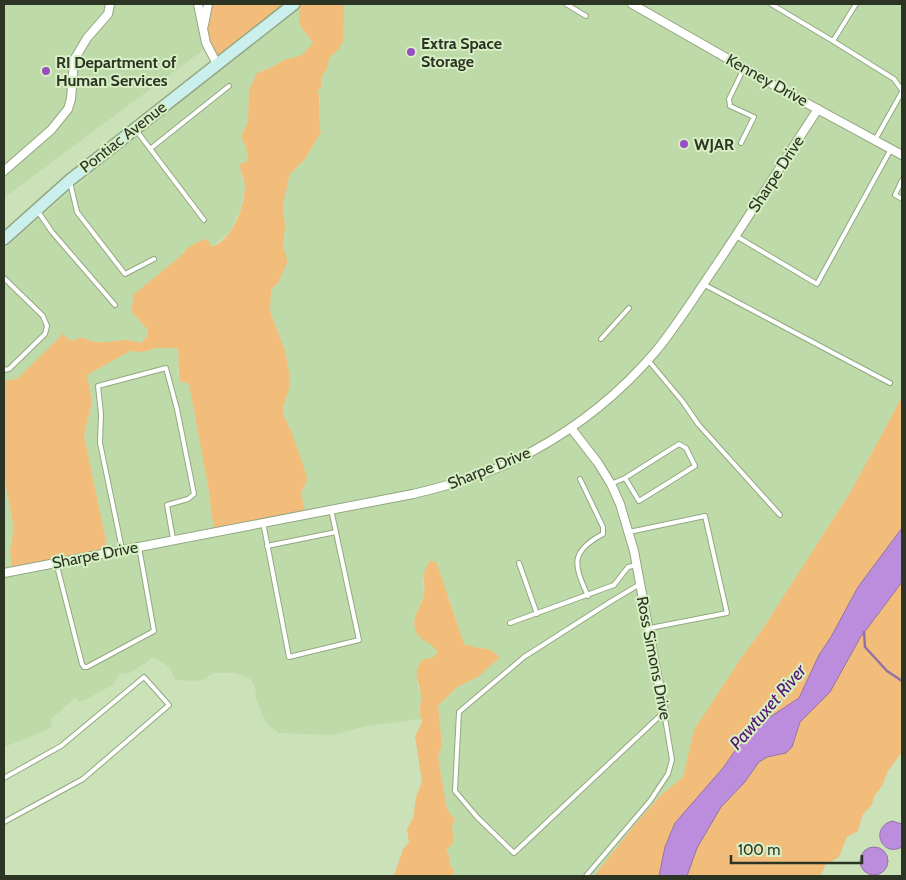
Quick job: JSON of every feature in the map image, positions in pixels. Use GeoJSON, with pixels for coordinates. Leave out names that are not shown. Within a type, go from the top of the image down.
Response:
{"type":"FeatureCollection","features":[{"type":"Feature","properties":{"kind":"main road","name":"Pontiac Avenue"},"geometry":{"type":"LineString","coordinates":[[4,239],[36,209],[134,128],[294,4]]}},
{"type":"Feature","properties":{"kind":"street"},"geometry":{"type":"LineString","coordinates":[[4,171],[51,130],[68,109],[71,99],[74,60],[87,38],[108,14],[110,4]]}},
{"type":"Feature","properties":{"kind":"street"},"geometry":{"type":"LineString","coordinates":[[198,4],[206,43],[217,64]]}},
{"type":"Feature","properties":{"kind":"street"},"geometry":{"type":"LineString","coordinates":[[203,29],[208,4]]}},
{"type":"Feature","properties":{"kind":"street","name":"Kenney Drive"},"geometry":{"type":"LineString","coordinates":[[632,4],[902,155]]}},
{"type":"Feature","properties":{"kind":"street","name":"Sharpe Drive"},"geometry":{"type":"LineString","coordinates":[[4,573],[413,494],[470,479],[518,459],[570,428],[604,402],[648,360],[670,332],[736,236],[818,108]]}},
{"type":"Feature","properties":{"kind":"street","name":"Ross Simons Drive"},"geometry":{"type":"LineString","coordinates":[[570,428],[598,463],[611,484],[620,504],[629,532],[650,628],[664,712]]}},
{"type":"Feature","properties":{"kind":"lane"},"geometry":{"type":"LineString","coordinates":[[566,4],[586,16]]}},
{"type":"Feature","properties":{"kind":"lane"},"geometry":{"type":"LineString","coordinates":[[771,4],[894,79],[902,91],[874,140]]}},
{"type":"Feature","properties":{"kind":"lane"},"geometry":{"type":"LineString","coordinates":[[833,41],[856,4]]}},
{"type":"Feature","properties":{"kind":"lane"},"geometry":{"type":"LineString","coordinates":[[741,143],[754,117],[730,106],[729,99],[744,68]]}},
{"type":"Feature","properties":{"kind":"lane"},"geometry":{"type":"LineString","coordinates":[[150,149],[229,86]]}},
{"type":"Feature","properties":{"kind":"lane"},"geometry":{"type":"LineString","coordinates":[[134,128],[204,220]]}},
{"type":"Feature","properties":{"kind":"lane"},"geometry":{"type":"LineString","coordinates":[[736,236],[817,284],[891,149]]}},
{"type":"Feature","properties":{"kind":"lane"},"geometry":{"type":"LineString","coordinates":[[70,180],[78,212],[125,274],[154,259]]}},
{"type":"Feature","properties":{"kind":"lane"},"geometry":{"type":"LineString","coordinates":[[902,180],[895,195],[902,199]]}},
{"type":"Feature","properties":{"kind":"lane"},"geometry":{"type":"LineString","coordinates":[[36,209],[52,232],[115,305]]}},
{"type":"Feature","properties":{"kind":"lane"},"geometry":{"type":"LineString","coordinates":[[4,278],[43,316],[47,326],[45,334],[9,369],[4,370]]}},
{"type":"Feature","properties":{"kind":"lane"},"geometry":{"type":"LineString","coordinates":[[703,284],[890,383]]}},
{"type":"Feature","properties":{"kind":"lane"},"geometry":{"type":"LineString","coordinates":[[602,339],[629,308]]}},
{"type":"Feature","properties":{"kind":"lane"},"geometry":{"type":"LineString","coordinates":[[648,360],[683,402],[698,424],[780,515]]}},
{"type":"Feature","properties":{"kind":"lane"},"geometry":{"type":"LineString","coordinates":[[122,549],[100,443],[101,414],[98,386],[166,368],[177,409],[194,494],[167,505],[173,540]]}},
{"type":"Feature","properties":{"kind":"lane"},"geometry":{"type":"LineString","coordinates":[[611,484],[625,478],[679,444],[686,448],[696,466],[639,501],[625,478]]}},
{"type":"Feature","properties":{"kind":"lane"},"geometry":{"type":"LineString","coordinates":[[580,479],[603,527],[603,534],[589,542],[580,551],[577,561],[579,575],[588,596]]}},
{"type":"Feature","properties":{"kind":"lane"},"geometry":{"type":"LineString","coordinates":[[263,522],[289,657],[359,640],[331,509]]}},
{"type":"Feature","properties":{"kind":"lane"},"geometry":{"type":"LineString","coordinates":[[629,532],[705,516],[727,613],[650,628]]}},
{"type":"Feature","properties":{"kind":"lane"},"geometry":{"type":"LineString","coordinates":[[267,546],[336,532]]}},
{"type":"Feature","properties":{"kind":"lane"},"geometry":{"type":"LineString","coordinates":[[56,562],[82,664],[84,667],[87,667],[154,631],[139,546]]}},
{"type":"Feature","properties":{"kind":"lane"},"geometry":{"type":"LineString","coordinates":[[519,563],[537,614]]}},
{"type":"Feature","properties":{"kind":"lane"},"geometry":{"type":"LineString","coordinates":[[510,623],[614,585],[628,567],[636,565]]}},
{"type":"Feature","properties":{"kind":"lane"},"geometry":{"type":"LineString","coordinates":[[640,584],[524,657],[459,712],[455,791],[477,817],[514,853],[664,712]]}},
{"type":"Feature","properties":{"kind":"lane"},"geometry":{"type":"LineString","coordinates":[[4,778],[61,746],[144,677],[170,705],[83,779],[4,822]]}},
{"type":"Feature","properties":{"kind":"lane","name":"Ross Simons Drive"},"geometry":{"type":"LineString","coordinates":[[586,876],[650,801],[668,774],[672,760],[664,712]]}},
{"type":"Feature","properties":{"kind":"shaded area"},"geometry":{"type":"Polygon","coordinates":[[[4,4],[261,4],[230,30],[4,198],[4,4]]]}},
{"type":"Feature","properties":{"kind":"shaded area"},"geometry":{"type":"Polygon","coordinates":[[[197,4],[293,4],[220,61],[206,42],[197,4]]]}},
{"type":"Feature","properties":{"kind":"shaded area"},"geometry":{"type":"Polygon","coordinates":[[[293,4],[300,4],[299,24],[313,43],[302,55],[284,60],[260,71],[249,90],[248,121],[241,137],[246,147],[248,159],[241,174],[245,185],[241,208],[230,232],[212,247],[198,241],[183,251],[182,255],[134,298],[131,311],[148,330],[148,335],[141,343],[126,340],[115,343],[89,341],[83,337],[71,341],[61,336],[17,379],[4,381],[4,249],[217,64],[293,4]]]}},
{"type":"Feature","properties":{"kind":"shaded area"},"geometry":{"type":"Polygon","coordinates":[[[300,4],[342,4],[344,9],[343,42],[338,50],[329,58],[327,69],[321,77],[322,86],[318,91],[321,132],[305,159],[290,174],[283,204],[285,227],[283,247],[287,263],[278,283],[271,289],[270,311],[285,351],[290,377],[283,414],[292,433],[307,477],[306,484],[301,492],[305,513],[215,529],[189,384],[180,381],[178,348],[156,348],[143,352],[130,351],[87,375],[92,402],[84,435],[108,551],[12,568],[10,550],[14,528],[4,478],[4,381],[17,379],[62,333],[71,341],[83,337],[98,342],[125,340],[141,343],[148,335],[148,330],[131,311],[133,295],[182,255],[186,249],[207,239],[212,247],[226,237],[240,213],[244,195],[245,185],[240,164],[248,159],[246,147],[241,137],[248,121],[249,90],[257,73],[284,60],[302,55],[313,43],[299,24],[300,4]]]}},
{"type":"Feature","properties":{"kind":"shaded area"},"geometry":{"type":"Polygon","coordinates":[[[342,4],[902,4],[902,397],[851,491],[762,630],[741,658],[694,730],[683,777],[661,795],[594,876],[453,876],[454,870],[449,864],[446,850],[454,842],[452,826],[455,820],[447,809],[438,757],[442,745],[438,706],[457,687],[478,677],[489,649],[464,644],[435,562],[430,561],[423,582],[424,595],[415,615],[414,625],[423,639],[433,645],[438,653],[432,658],[423,659],[417,683],[421,696],[419,711],[421,719],[367,726],[332,735],[279,733],[267,724],[256,699],[255,687],[250,679],[236,673],[213,673],[205,679],[195,681],[175,680],[171,670],[165,664],[152,657],[130,673],[120,674],[115,682],[107,688],[83,701],[75,698],[51,719],[51,727],[45,731],[4,747],[4,479],[14,528],[10,550],[108,551],[84,435],[92,402],[86,375],[130,350],[143,352],[156,348],[178,348],[179,365],[177,368],[180,381],[189,384],[210,497],[211,513],[301,492],[306,484],[292,433],[283,414],[283,407],[289,389],[270,311],[271,289],[278,283],[286,254],[283,247],[285,227],[283,204],[290,174],[305,159],[321,132],[318,122],[320,101],[318,91],[322,86],[321,77],[327,68],[329,58],[338,50],[344,9],[342,4]]]}},
{"type":"Feature","properties":{"kind":"shaded area"},"geometry":{"type":"Polygon","coordinates":[[[902,397],[902,528],[858,587],[819,655],[799,698],[770,717],[737,748],[723,768],[675,823],[665,847],[659,876],[594,876],[661,795],[683,777],[694,730],[741,658],[762,630],[851,491],[902,397]]]}},
{"type":"Feature","properties":{"kind":"shaded area"},"geometry":{"type":"Polygon","coordinates":[[[902,528],[902,582],[860,638],[830,692],[800,722],[792,747],[786,753],[767,757],[759,762],[744,783],[721,807],[697,848],[687,876],[659,876],[665,847],[675,823],[723,768],[737,748],[770,717],[799,698],[819,655],[858,587],[902,528]]]}},
{"type":"Feature","properties":{"kind":"shaded area"},"geometry":{"type":"Polygon","coordinates":[[[430,561],[436,562],[464,644],[489,649],[500,657],[478,677],[457,687],[438,706],[442,745],[438,757],[447,809],[455,820],[452,826],[454,842],[446,850],[450,857],[449,864],[454,870],[453,876],[394,876],[403,849],[409,842],[407,829],[413,818],[416,797],[422,782],[415,736],[422,722],[420,713],[421,692],[417,670],[423,659],[432,658],[438,653],[418,635],[414,627],[415,617],[424,595],[425,569],[430,561]]]}},
{"type":"Feature","properties":{"kind":"shaded area"},"geometry":{"type":"Polygon","coordinates":[[[902,582],[902,752],[888,771],[871,806],[863,814],[858,831],[847,837],[839,857],[826,864],[820,876],[687,876],[697,848],[721,807],[744,783],[759,762],[767,757],[779,755],[792,747],[800,722],[830,692],[860,638],[902,582]]]}},
{"type":"Feature","properties":{"kind":"shaded area"},"geometry":{"type":"Polygon","coordinates":[[[892,821],[902,824],[902,847],[889,849],[881,841],[880,835],[885,825],[892,821]]]}},
{"type":"Feature","properties":{"kind":"shaded area"},"geometry":{"type":"Polygon","coordinates":[[[874,847],[884,851],[888,861],[884,871],[874,875],[864,871],[860,861],[864,851],[874,847]]]}},
{"type":"Feature","properties":{"kind":"waterway"},"geometry":{"type":"LineString","coordinates":[[864,632],[865,647],[887,671],[902,681]]}},
{"type":"Feature","properties":{"kind":"place","name":"Extra Space Storage"},"geometry":{"type":"Point","coordinates":[411,52]}},
{"type":"Feature","properties":{"kind":"place","name":"RI Department of Human Services"},"geometry":{"type":"Point","coordinates":[46,71]}},
{"type":"Feature","properties":{"kind":"place","name":"WJAR"},"geometry":{"type":"Point","coordinates":[684,144]}},
{"type":"Feature","properties":{"kind":"water label","name":"Pawtuxet River"},"geometry":{"type":"Point","coordinates":[768,707]}}]}
